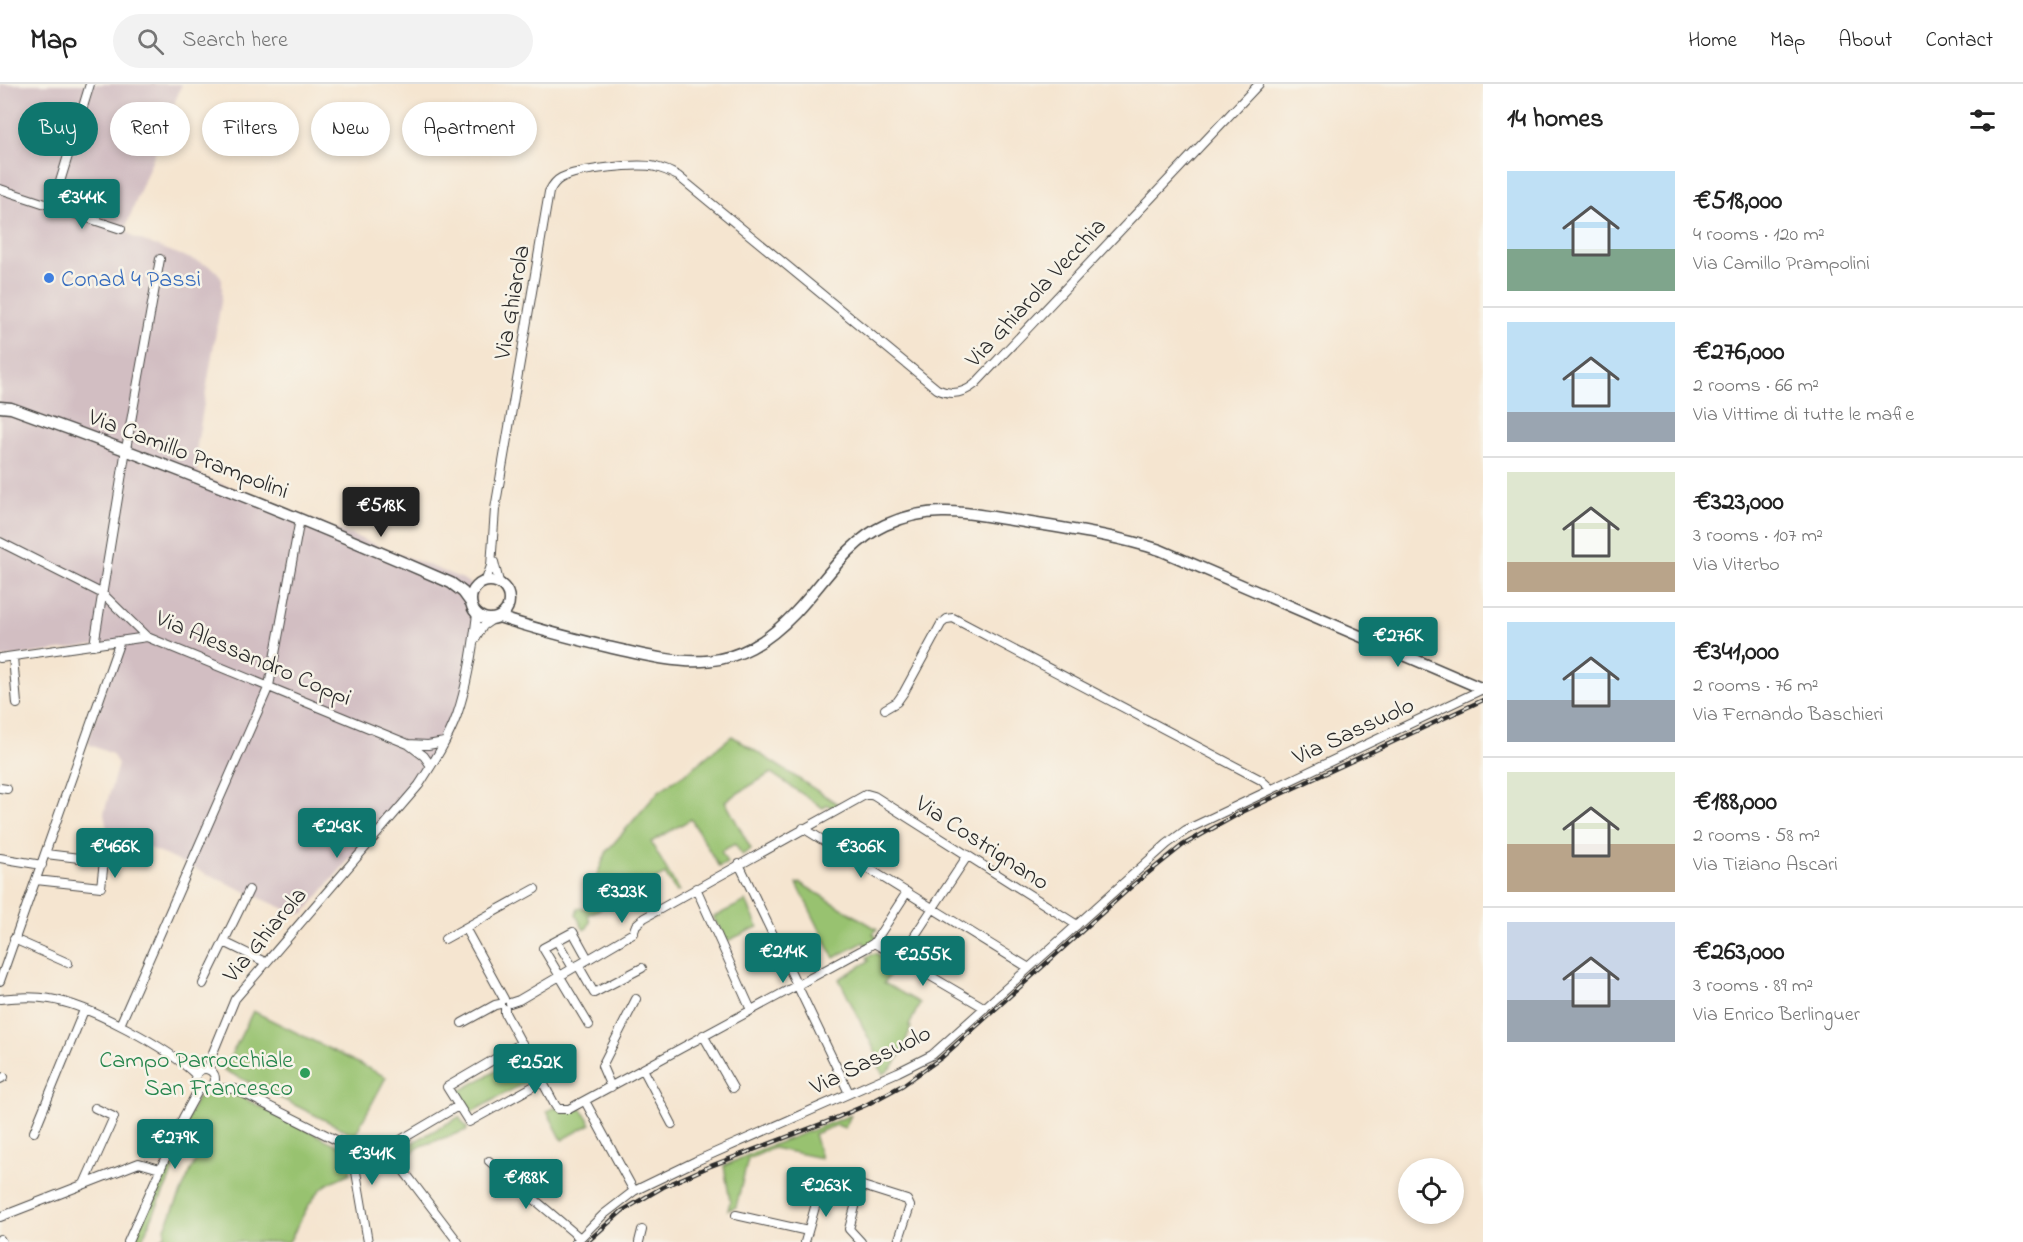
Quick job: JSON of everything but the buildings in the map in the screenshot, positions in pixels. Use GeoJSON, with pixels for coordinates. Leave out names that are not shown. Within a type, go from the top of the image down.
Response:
{"type":"FeatureCollection","features":[{"type":"Feature","properties":{"kind":"main road","name":"Via Camillo Prampolini"},"geometry":{"type":"LineString","coordinates":[[0,402],[5,407],[126,449],[451,583],[463,592],[471,603]]}},
{"type":"Feature","properties":{"kind":"main road"},"geometry":{"type":"LineString","coordinates":[[537,630],[515,613],[509,602],[507,591],[499,582],[481,583],[472,591],[471,603],[477,614],[487,619],[496,618],[537,630],[679,662],[697,662],[730,656],[758,644],[778,630],[848,551],[885,525],[914,515],[944,512],[967,513],[1105,535],[1141,544],[1181,559],[1480,691]]}},
{"type":"Feature","properties":{"kind":"main road","name":"Via Camillo Prampolini"},"geometry":{"type":"LineString","coordinates":[[451,583],[481,583]]}},
{"type":"Feature","properties":{"kind":"main road"},"geometry":{"type":"LineString","coordinates":[[496,618],[504,613],[509,602]]}},
{"type":"Feature","properties":{"kind":"street"},"geometry":{"type":"LineString","coordinates":[[51,206],[90,84]]}},
{"type":"Feature","properties":{"kind":"street","name":"Via Ghiarola Vecchia"},"geometry":{"type":"LineString","coordinates":[[678,176],[928,382],[944,392],[959,393],[975,384],[1259,84]]}},
{"type":"Feature","properties":{"kind":"street","name":"Via Ghiarola"},"geometry":{"type":"LineString","coordinates":[[481,583],[492,566],[495,509],[552,185],[564,176],[623,166],[655,167],[678,176]]}},
{"type":"Feature","properties":{"kind":"street"},"geometry":{"type":"LineString","coordinates":[[0,189],[121,229]]}},
{"type":"Feature","properties":{"kind":"street"},"geometry":{"type":"LineString","coordinates":[[94,645],[160,259]]}},
{"type":"Feature","properties":{"kind":"street"},"geometry":{"type":"LineString","coordinates":[[120,1025],[269,686],[300,519]]}},
{"type":"Feature","properties":{"kind":"street","name":"Via Alessandro Coppi"},"geometry":{"type":"LineString","coordinates":[[0,542],[103,594],[147,638],[408,744],[424,756],[431,766]]}},
{"type":"Feature","properties":{"kind":"street","name":"Via Ghiarola"},"geometry":{"type":"LineString","coordinates":[[492,556],[499,582]]}},
{"type":"Feature","properties":{"kind":"street","name":"Via Ghiarola"},"geometry":{"type":"LineString","coordinates":[[128,1242],[183,1118],[204,1088],[214,1082],[212,1055],[235,999],[419,785],[431,766],[456,717],[464,692],[477,614]]}},
{"type":"Feature","properties":{"kind":"street"},"geometry":{"type":"LineString","coordinates":[[473,643],[483,626],[496,618]]}},
{"type":"Feature","properties":{"kind":"street","name":"Via Sassuolo"},"geometry":{"type":"LineString","coordinates":[[885,709],[901,696],[941,624],[953,618],[1261,780],[1271,789]]}},
{"type":"Feature","properties":{"kind":"street"},"geometry":{"type":"LineString","coordinates":[[0,658],[147,638]]}},
{"type":"Feature","properties":{"kind":"street"},"geometry":{"type":"LineString","coordinates":[[0,981],[120,641]]}},
{"type":"Feature","properties":{"kind":"street"},"geometry":{"type":"LineString","coordinates":[[14,657],[17,704]]}},
{"type":"Feature","properties":{"kind":"street","name":"Via Sassuolo"},"geometry":{"type":"LineString","coordinates":[[578,1240],[603,1215],[634,1191],[932,1055],[1178,835],[1480,691]]}},
{"type":"Feature","properties":{"kind":"street","name":"Via Alessandro Coppi"},"geometry":{"type":"LineString","coordinates":[[408,744],[428,745],[444,742]]}},
{"type":"Feature","properties":{"kind":"street","name":"Via Costrignano"},"geometry":{"type":"LineString","coordinates":[[803,828],[863,795],[870,794],[1077,925]]}},
{"type":"Feature","properties":{"kind":"street"},"geometry":{"type":"LineString","coordinates":[[462,1023],[495,1005],[519,1000],[633,933],[636,925],[644,918],[803,828],[1029,968]]}},
{"type":"Feature","properties":{"kind":"street"},"geometry":{"type":"LineString","coordinates":[[36,880],[101,887],[104,861],[46,854]]}},
{"type":"Feature","properties":{"kind":"street"},"geometry":{"type":"LineString","coordinates":[[900,958],[968,855]]}},
{"type":"Feature","properties":{"kind":"street"},"geometry":{"type":"LineString","coordinates":[[0,858],[42,865]]}},
{"type":"Feature","properties":{"kind":"street"},"geometry":{"type":"LineString","coordinates":[[739,864],[849,1093]]}},
{"type":"Feature","properties":{"kind":"street"},"geometry":{"type":"LineString","coordinates":[[696,888],[751,1010]]}},
{"type":"Feature","properties":{"kind":"street"},"geometry":{"type":"LineString","coordinates":[[445,939],[535,889]]}},
{"type":"Feature","properties":{"kind":"street"},"geometry":{"type":"LineString","coordinates":[[202,984],[249,890]]}},
{"type":"Feature","properties":{"kind":"street"},"geometry":{"type":"LineString","coordinates":[[465,928],[505,1004],[505,1013],[558,1108],[569,1109],[874,943],[907,892]]}},
{"type":"Feature","properties":{"kind":"street"},"geometry":{"type":"LineString","coordinates":[[588,960],[573,932],[543,948],[589,1025]]}},
{"type":"Feature","properties":{"kind":"street"},"geometry":{"type":"LineString","coordinates":[[14,939],[69,963]]}},
{"type":"Feature","properties":{"kind":"street"},"geometry":{"type":"LineString","coordinates":[[557,941],[594,993],[642,968]]}},
{"type":"Feature","properties":{"kind":"street"},"geometry":{"type":"LineString","coordinates":[[224,942],[265,962]]}},
{"type":"Feature","properties":{"kind":"street"},"geometry":{"type":"LineString","coordinates":[[874,943],[985,1008]]}},
{"type":"Feature","properties":{"kind":"street"},"geometry":{"type":"LineString","coordinates":[[0,999],[23,997],[52,999],[84,1010],[120,1025],[185,1064],[196,1075],[196,1083],[204,1088],[235,1089]]}},
{"type":"Feature","properties":{"kind":"street"},"geometry":{"type":"LineString","coordinates":[[610,1087],[602,1066],[636,999]]}},
{"type":"Feature","properties":{"kind":"street"},"geometry":{"type":"LineString","coordinates":[[34,1132],[84,1010]]}},
{"type":"Feature","properties":{"kind":"street"},"geometry":{"type":"LineString","coordinates":[[703,1035],[733,1088]]}},
{"type":"Feature","properties":{"kind":"street"},"geometry":{"type":"LineString","coordinates":[[522,1043],[447,1086],[458,1106],[469,1122],[543,1081]]}},
{"type":"Feature","properties":{"kind":"street"},"geometry":{"type":"LineString","coordinates":[[643,1069],[672,1124]]}},
{"type":"Feature","properties":{"kind":"street"},"geometry":{"type":"LineString","coordinates":[[196,1075],[203,1070],[212,1073],[235,1089],[344,1144],[361,1148],[382,1148],[387,1143],[458,1242]]}},
{"type":"Feature","properties":{"kind":"street"},"geometry":{"type":"LineString","coordinates":[[585,1101],[634,1191]]}},
{"type":"Feature","properties":{"kind":"street"},"geometry":{"type":"LineString","coordinates":[[392,1150],[458,1106]]}},
{"type":"Feature","properties":{"kind":"street"},"geometry":{"type":"LineString","coordinates":[[85,1182],[114,1117],[95,1108]]}},
{"type":"Feature","properties":{"kind":"street"},"geometry":{"type":"LineString","coordinates":[[344,1144],[352,1154],[356,1166],[368,1242]]}},
{"type":"Feature","properties":{"kind":"street"},"geometry":{"type":"LineString","coordinates":[[489,1161],[578,1240]]}},
{"type":"Feature","properties":{"kind":"street"},"geometry":{"type":"LineString","coordinates":[[0,1217],[139,1162],[160,1169]]}},
{"type":"Feature","properties":{"kind":"street"},"geometry":{"type":"LineString","coordinates":[[825,1174],[898,1196],[910,1203],[898,1242]]}},
{"type":"Feature","properties":{"kind":"street"},"geometry":{"type":"LineString","coordinates":[[861,1185],[849,1229],[861,1242]]}},
{"type":"Feature","properties":{"kind":"street"},"geometry":{"type":"LineString","coordinates":[[805,1242],[821,1186]]}},
{"type":"Feature","properties":{"kind":"street"},"geometry":{"type":"LineString","coordinates":[[736,1215],[808,1231]]}},
{"type":"Feature","properties":{"kind":"street"},"geometry":{"type":"LineString","coordinates":[[639,1242],[642,1230]]}},
{"type":"Feature","properties":{"kind":"shaded area"},"geometry":{"type":"Polygon","coordinates":[[[0,84],[182,84],[175,102],[110,102],[110,156],[154,156],[125,229],[133,237],[212,267],[222,280],[222,296],[195,457],[197,470],[209,479],[463,579],[474,587],[477,592],[464,692],[437,755],[304,913],[296,914],[107,829],[104,813],[118,764],[112,754],[88,742],[120,642],[0,658],[0,84]]]}},
{"type":"Feature","properties":{"kind":"green space"},"geometry":{"type":"Polygon","coordinates":[[[732,736],[841,806],[835,810],[828,805],[823,808],[771,773],[725,801],[751,849],[742,855],[735,844],[721,851],[727,863],[719,867],[691,819],[651,842],[679,891],[676,892],[665,874],[588,915],[590,922],[584,930],[576,915],[578,908],[587,908],[594,882],[607,851],[659,791],[690,770],[732,736]]]}},
{"type":"Feature","properties":{"kind":"green space"},"geometry":{"type":"Polygon","coordinates":[[[800,883],[877,929],[873,934],[877,937],[867,947],[864,942],[834,958],[797,884],[800,883]]]}},
{"type":"Feature","properties":{"kind":"green space"},"geometry":{"type":"Polygon","coordinates":[[[746,901],[758,927],[727,941],[713,917],[746,901]]]}},
{"type":"Feature","properties":{"kind":"green space"},"geometry":{"type":"Polygon","coordinates":[[[875,953],[897,964],[884,983],[920,1003],[909,1026],[911,1027],[901,1053],[894,1065],[883,1074],[876,1061],[879,1059],[839,979],[869,961],[867,957],[875,953]]]}},
{"type":"Feature","properties":{"kind":"green space","name":"Campo Parrocchiale San Francesco"},"geometry":{"type":"Polygon","coordinates":[[[253,1011],[386,1077],[355,1135],[224,1070],[253,1011]]]}},
{"type":"Feature","properties":{"kind":"green space"},"geometry":{"type":"Polygon","coordinates":[[[523,1056],[535,1077],[468,1114],[456,1093],[523,1056]]]}},
{"type":"Feature","properties":{"kind":"green space"},"geometry":{"type":"Polygon","coordinates":[[[225,1089],[343,1148],[351,1163],[350,1173],[331,1182],[320,1191],[309,1204],[289,1242],[161,1242],[159,1239],[165,1236],[165,1228],[202,1146],[187,1140],[141,1242],[131,1242],[197,1098],[215,1090],[225,1089]]]}},
{"type":"Feature","properties":{"kind":"green space"},"geometry":{"type":"Polygon","coordinates":[[[577,1107],[582,1109],[591,1124],[562,1140],[547,1111],[553,1108],[577,1107]]]}},
{"type":"Feature","properties":{"kind":"green space"},"geometry":{"type":"Polygon","coordinates":[[[851,1115],[845,1128],[837,1125],[814,1134],[821,1158],[773,1148],[748,1159],[736,1207],[728,1210],[730,1201],[724,1166],[851,1115]]]}},
{"type":"Feature","properties":{"kind":"green space"},"geometry":{"type":"Polygon","coordinates":[[[459,1117],[467,1130],[421,1146],[403,1159],[401,1153],[406,1146],[459,1117]]]}},
{"type":"Feature","properties":{"kind":"railway"},"geometry":{"type":"LineString","coordinates":[[587,1242],[622,1211],[663,1187],[708,1167],[829,1121],[903,1085],[941,1058],[1133,885],[1183,845],[1242,812],[1483,700]]}},
{"type":"Feature","properties":{"kind":"place","name":"Conad 4 Passi"},"geometry":{"type":"Point","coordinates":[49,278]}},
{"type":"Feature","properties":{"kind":"place","name":"Campo Parrocchiale San Francesco"},"geometry":{"type":"Point","coordinates":[305,1073]}}]}
